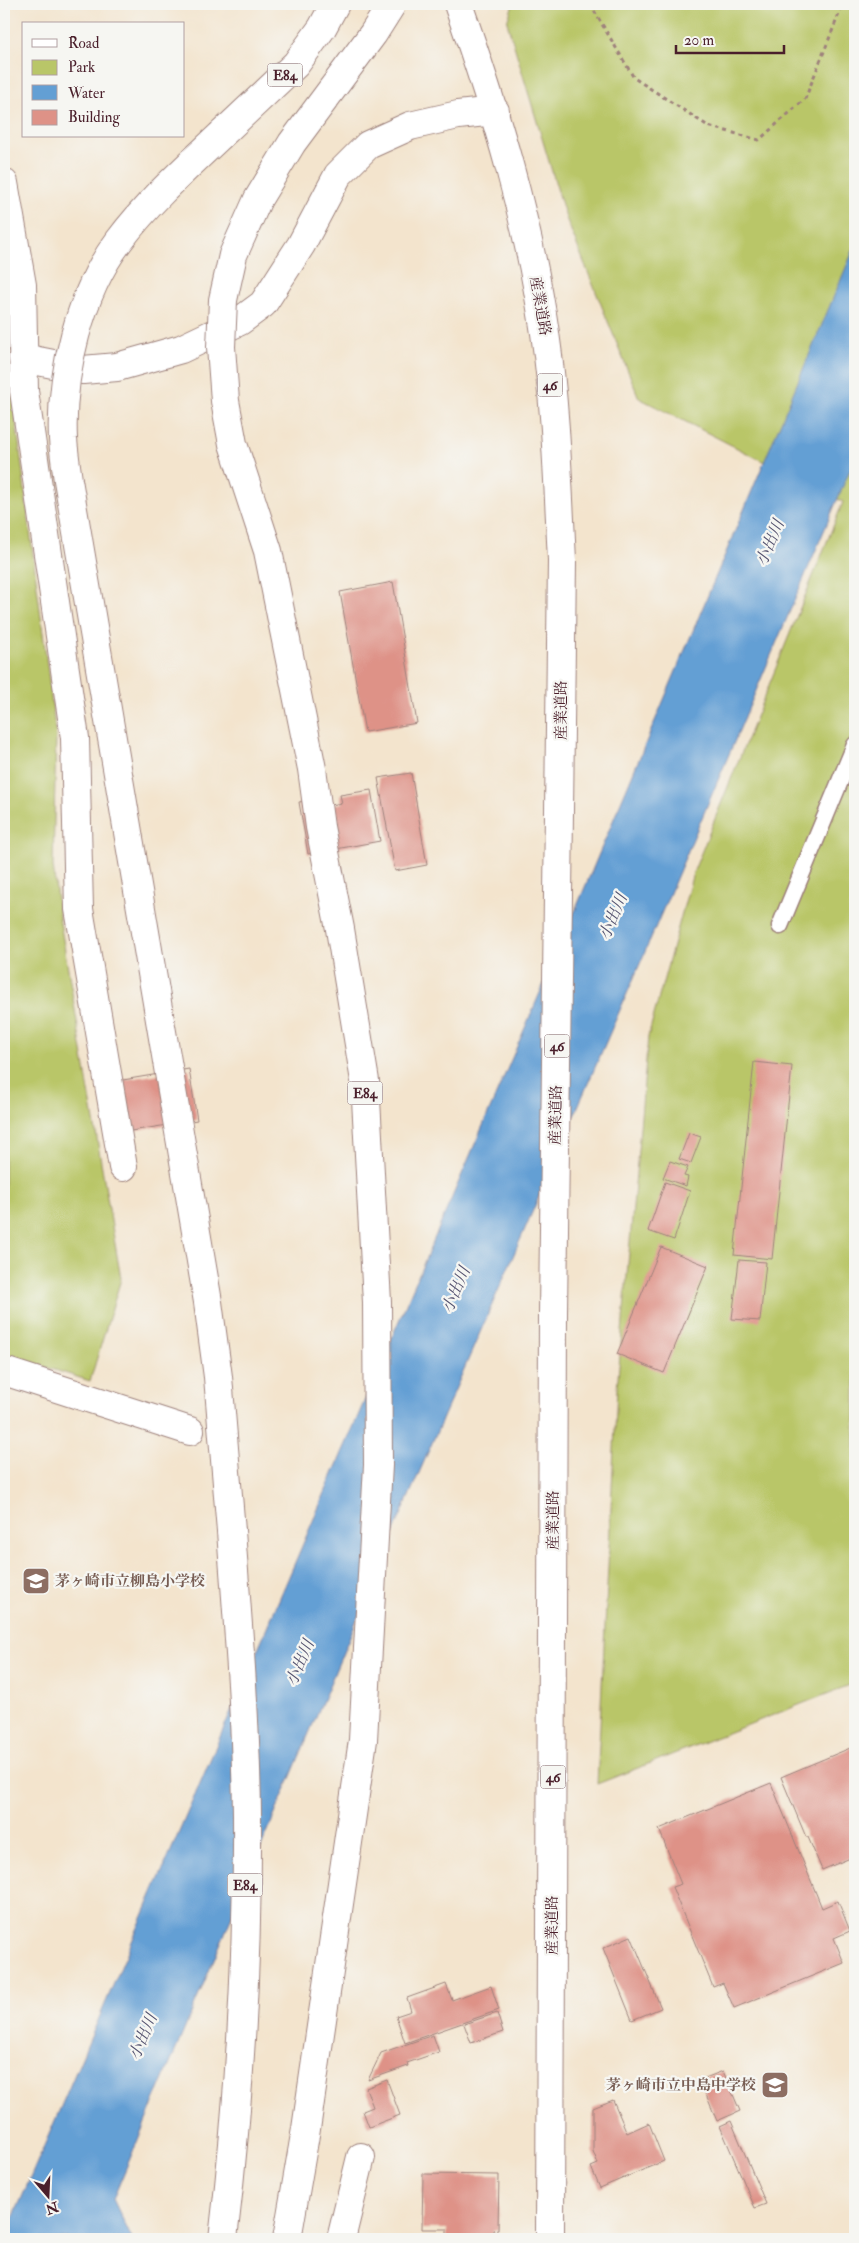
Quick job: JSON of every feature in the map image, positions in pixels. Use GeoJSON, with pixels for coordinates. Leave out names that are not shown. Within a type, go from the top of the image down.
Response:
{"type":"FeatureCollection","features":[{"type":"Feature","properties":{"kind":"main road","name":"E84"},"geometry":{"type":"LineString","coordinates":[[223,2239],[234,2142],[241,2045],[247,1813],[242,1678],[218,1377],[208,1302],[68,480],[63,438],[65,392],[73,344],[82,314],[98,276],[118,242],[144,210],[296,64],[322,28],[335,4]]}},
{"type":"Feature","properties":{"kind":"main road","name":"E84"},"geometry":{"type":"LineString","coordinates":[[287,2239],[306,2129],[363,1740],[378,1465],[377,1302],[365,1081],[340,929],[320,827],[312,770],[270,561],[234,444],[225,401],[221,347],[223,310],[233,255],[258,199],[292,143],[373,34],[392,4]]}},
{"type":"Feature","properties":{"kind":"main road","name":"産業道路"},"geometry":{"type":"LineString","coordinates":[[458,4],[495,111],[525,222],[545,334],[556,448],[562,560],[561,779],[553,1314],[550,2239]]}},
{"type":"Feature","properties":{"kind":"main road"},"geometry":{"type":"LineString","coordinates":[[24,358],[83,370],[116,367],[181,349],[240,322],[263,304],[301,245],[338,175],[368,145],[410,126],[458,116],[495,111]]}},
{"type":"Feature","properties":{"kind":"main road"},"geometry":{"type":"LineString","coordinates":[[4,183],[22,285],[24,391],[75,738],[79,909],[123,1168]]}},
{"type":"Feature","properties":{"kind":"main road"},"geometry":{"type":"LineString","coordinates":[[4,1371],[190,1431]]}},
{"type":"Feature","properties":{"kind":"main road"},"geometry":{"type":"LineString","coordinates":[[341,2239],[361,2157]]}},
{"type":"Feature","properties":{"kind":"lane"},"geometry":{"type":"LineString","coordinates":[[780,926],[855,745]]}},
{"type":"Feature","properties":{"kind":"path"},"geometry":{"type":"LineString","coordinates":[[590,4],[634,78],[708,126],[759,140],[806,99],[843,4]]}},
{"type":"Feature","properties":{"kind":"green space"},"geometry":{"type":"Polygon","coordinates":[[[513,4],[855,4],[855,1683],[597,1784],[617,1389],[648,1037],[693,873],[843,502],[639,398],[566,218],[507,22],[513,4]]]}},
{"type":"Feature","properties":{"kind":"green space"},"geometry":{"type":"Polygon","coordinates":[[[4,325],[56,736],[53,866],[59,916],[121,1279],[90,1381],[4,1354],[4,325]]]}},
{"type":"Feature","properties":{"kind":"water","name":"小出川"},"geometry":{"type":"Polygon","coordinates":[[[855,246],[855,458],[636,973],[406,1503],[113,2199],[132,2239],[4,2239],[564,937],[855,246]]]}},
{"type":"Feature","properties":{"kind":"building"},"geometry":{"type":"Polygon","coordinates":[[[393,582],[417,723],[365,732],[340,592],[393,582]]]}},
{"type":"Feature","properties":{"kind":"building"},"geometry":{"type":"Polygon","coordinates":[[[411,773],[427,865],[395,871],[378,778],[411,773]]]}},
{"type":"Feature","properties":{"kind":"building"},"geometry":{"type":"Polygon","coordinates":[[[371,790],[380,841],[308,854],[299,802],[324,798],[325,806],[342,803],[340,795],[371,790]]]}},
{"type":"Feature","properties":{"kind":"building"},"geometry":{"type":"Polygon","coordinates":[[[754,1062],[792,1066],[772,1259],[734,1255],[754,1062]]]}},
{"type":"Feature","properties":{"kind":"building"},"geometry":{"type":"Polygon","coordinates":[[[189,1069],[197,1120],[125,1132],[117,1081],[189,1069]]]}},
{"type":"Feature","properties":{"kind":"building"},"geometry":{"type":"Polygon","coordinates":[[[689,1133],[701,1137],[691,1163],[679,1159],[689,1133]]]}},
{"type":"Feature","properties":{"kind":"building"},"geometry":{"type":"Polygon","coordinates":[[[670,1161],[688,1167],[684,1176],[688,1177],[686,1186],[663,1178],[670,1161]]]}},
{"type":"Feature","properties":{"kind":"building"},"geometry":{"type":"Polygon","coordinates":[[[665,1182],[690,1191],[674,1240],[648,1231],[665,1182]]]}},
{"type":"Feature","properties":{"kind":"building"},"geometry":{"type":"Polygon","coordinates":[[[661,1247],[708,1266],[664,1373],[617,1354],[661,1247]]]}},
{"type":"Feature","properties":{"kind":"building"},"geometry":{"type":"Polygon","coordinates":[[[739,1260],[766,1262],[760,1321],[732,1319],[739,1260]]]}},
{"type":"Feature","properties":{"kind":"building"},"geometry":{"type":"Polygon","coordinates":[[[855,1746],[855,1856],[822,1870],[781,1777],[855,1746]]]}},
{"type":"Feature","properties":{"kind":"building"},"geometry":{"type":"Polygon","coordinates":[[[771,1783],[822,1908],[838,1901],[850,1931],[834,1938],[844,1963],[734,2008],[723,1983],[713,1987],[672,1887],[681,1884],[659,1829],[771,1783]]]}},
{"type":"Feature","properties":{"kind":"building"},"geometry":{"type":"Polygon","coordinates":[[[631,1936],[661,2008],[632,2020],[603,1948],[631,1936]]]}},
{"type":"Feature","properties":{"kind":"building"},"geometry":{"type":"Polygon","coordinates":[[[446,1984],[452,2000],[491,1986],[499,2010],[405,2043],[396,2016],[411,2011],[407,1998],[446,1984]]]}},
{"type":"Feature","properties":{"kind":"building"},"geometry":{"type":"Polygon","coordinates":[[[497,2013],[503,2032],[471,2043],[464,2024],[497,2013]]]}},
{"type":"Feature","properties":{"kind":"building"},"geometry":{"type":"Polygon","coordinates":[[[433,2035],[439,2052],[407,2063],[408,2066],[368,2080],[381,2053],[433,2035]]]}},
{"type":"Feature","properties":{"kind":"building"},"geometry":{"type":"Polygon","coordinates":[[[723,2071],[740,2111],[717,2121],[700,2080],[723,2071]]]}},
{"type":"Feature","properties":{"kind":"building"},"geometry":{"type":"Polygon","coordinates":[[[387,2080],[400,2115],[369,2127],[363,2111],[373,2107],[366,2088],[387,2080]]]}},
{"type":"Feature","properties":{"kind":"building"},"geometry":{"type":"Polygon","coordinates":[[[613,2100],[627,2133],[649,2123],[664,2161],[600,2188],[591,2167],[598,2164],[593,2151],[593,2108],[613,2100]]]}},
{"type":"Feature","properties":{"kind":"building"},"geometry":{"type":"Polygon","coordinates":[[[731,2121],[766,2204],[755,2208],[720,2126],[731,2121]]]}},
{"type":"Feature","properties":{"kind":"building"},"geometry":{"type":"Polygon","coordinates":[[[423,2174],[499,2175],[498,2229],[493,2230],[493,2239],[447,2239],[447,2229],[422,2229],[423,2174]]]}},
{"type":"Feature","properties":{"kind":"place","name":"茅ヶ崎市立柳島小学校"},"geometry":{"type":"Point","coordinates":[36,1581]}},
{"type":"Feature","properties":{"kind":"place","name":"茅ヶ崎市立中島中学校"},"geometry":{"type":"Point","coordinates":[775,2085]}}]}
